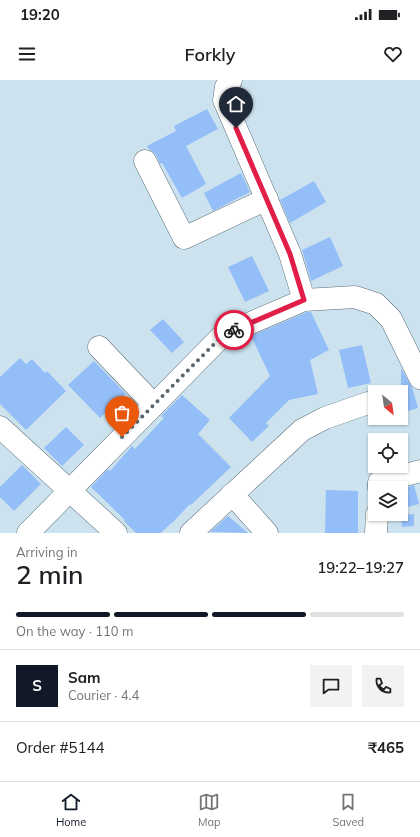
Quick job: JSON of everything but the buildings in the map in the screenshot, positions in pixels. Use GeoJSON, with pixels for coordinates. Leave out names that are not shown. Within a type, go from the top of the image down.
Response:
{"type":"FeatureCollection","features":[{"type":"Feature","properties":{"kind":"street"},"geometry":{"type":"LineString","coordinates":[[227,90],[266,199],[290,254],[304,300]]}},
{"type":"Feature","properties":{"kind":"street"},"geometry":{"type":"LineString","coordinates":[[145,161],[184,238],[266,199]]}},
{"type":"Feature","properties":{"kind":"street"},"geometry":{"type":"LineString","coordinates":[[28,533],[223,335],[304,300],[355,297],[376,304],[391,319],[420,378]]}},
{"type":"Feature","properties":{"kind":"street"},"geometry":{"type":"LineString","coordinates":[[99,347],[154,405]]}},
{"type":"Feature","properties":{"kind":"street"},"geometry":{"type":"LineString","coordinates":[[191,533],[302,430],[325,418],[368,403]]}},
{"type":"Feature","properties":{"kind":"street"},"geometry":{"type":"LineString","coordinates":[[0,427],[116,533]]}},
{"type":"Feature","properties":{"kind":"street"},"geometry":{"type":"LineString","coordinates":[[383,481],[420,472]]}},
{"type":"Feature","properties":{"kind":"street"},"geometry":{"type":"LineString","coordinates":[[232,494],[267,533]]}},
{"type":"Feature","properties":{"kind":"street"},"geometry":{"type":"LineString","coordinates":[[376,533],[377,521]]}},
{"type":"Feature","properties":{"kind":"way so far"},"geometry":{"type":"LineString","coordinates":[[122,437],[223,335],[234,330]]}},
{"type":"Feature","properties":{"kind":"route"},"geometry":{"type":"LineString","coordinates":[[234,330],[304,300],[290,254],[236,128]]}}]}
